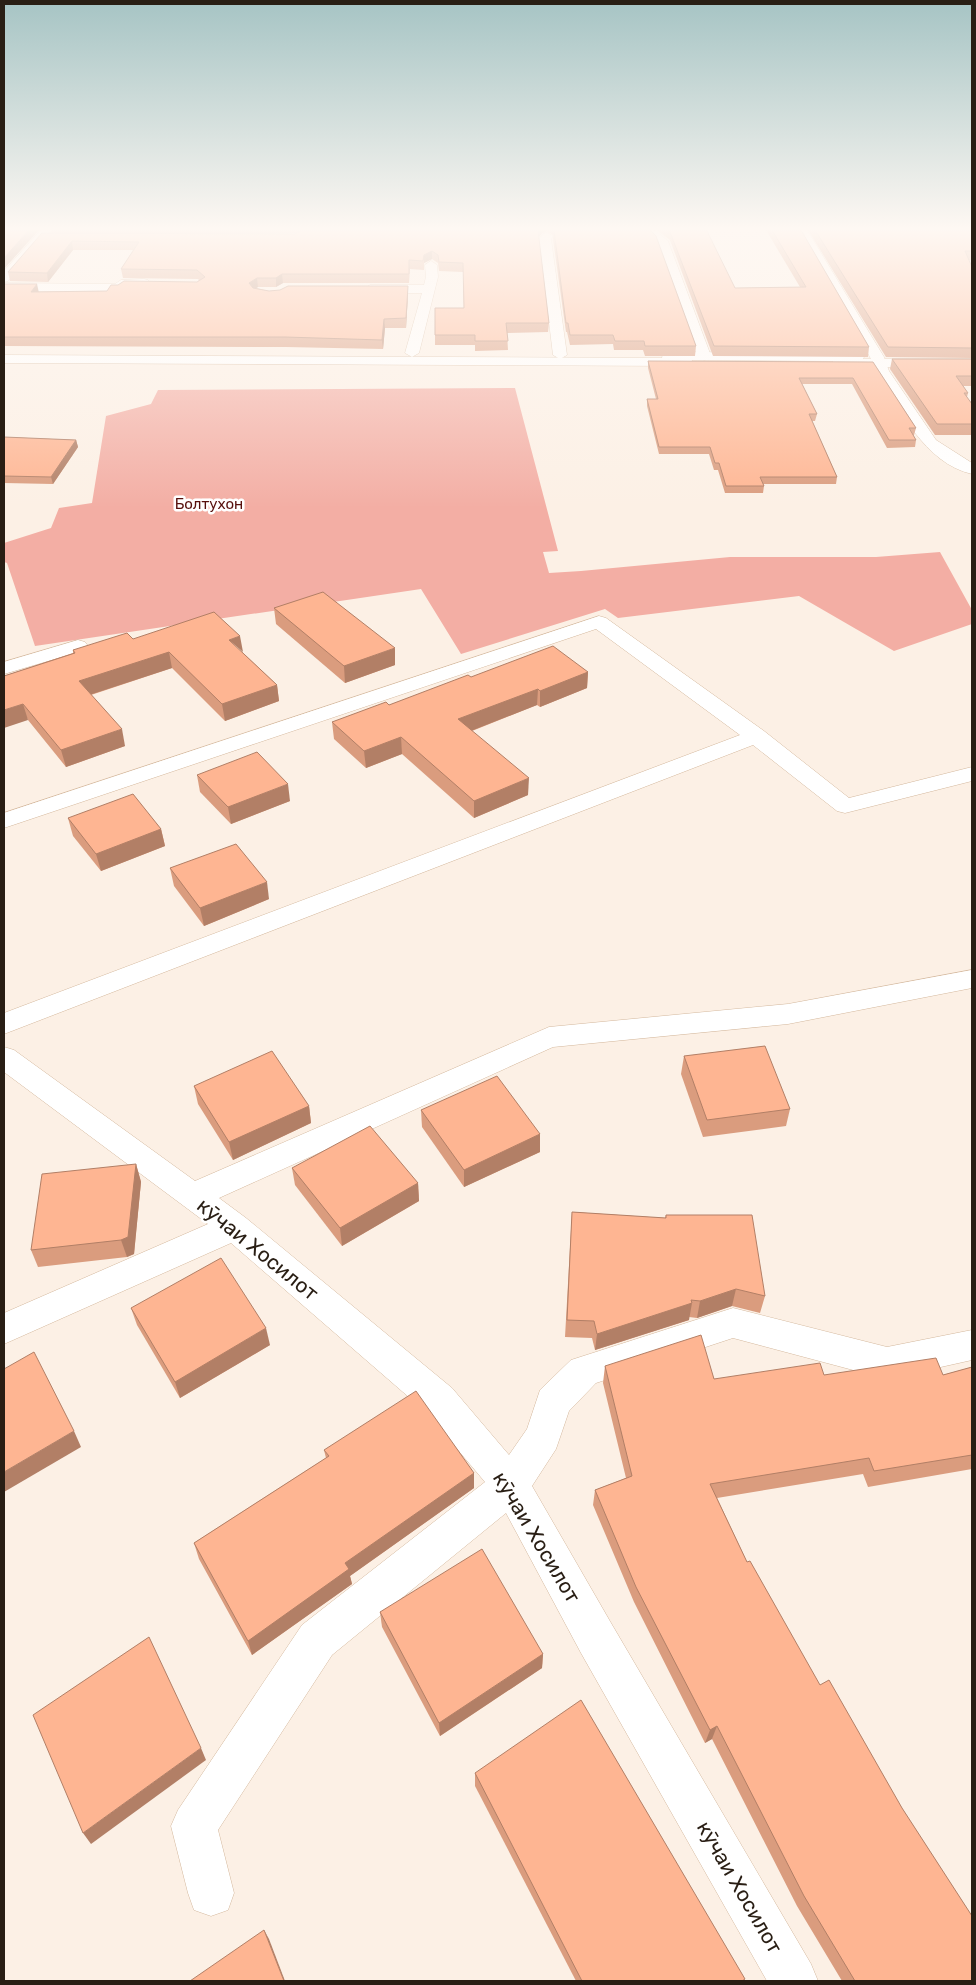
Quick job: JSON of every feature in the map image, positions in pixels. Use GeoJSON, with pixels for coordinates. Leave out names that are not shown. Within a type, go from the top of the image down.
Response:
{"type":"FeatureCollection","features":[{"type":"Feature","properties":{"kind":"main road"},"geometry":{"type":"LineString","coordinates":[[412,354],[420,323]]}},
{"type":"Feature","properties":{"kind":"main road"},"geometry":{"type":"LineString","coordinates":[[556,323],[560,355]]}},
{"type":"Feature","properties":{"kind":"main road"},"geometry":{"type":"LineString","coordinates":[[692,323],[704,356]]}},
{"type":"Feature","properties":{"kind":"main road"},"geometry":{"type":"LineString","coordinates":[[856,323],[930,443],[972,469]]}},
{"type":"Feature","properties":{"kind":"main road"},"geometry":{"type":"LineString","coordinates":[[4,352],[704,356],[972,363]]}},
{"type":"Feature","properties":{"kind":"main road"},"geometry":{"type":"LineString","coordinates":[[4,359],[878,360],[972,356]]}},
{"type":"Feature","properties":{"kind":"main road"},"geometry":{"type":"LineString","coordinates":[[4,821],[599,622],[756,736],[845,806],[972,774]]}},
{"type":"Feature","properties":{"kind":"main road"},"geometry":{"type":"LineString","coordinates":[[4,668],[78,646]]}},
{"type":"Feature","properties":{"kind":"main road"},"geometry":{"type":"LineString","coordinates":[[4,1024],[756,736]]}},
{"type":"Feature","properties":{"kind":"main road"},"geometry":{"type":"LineString","coordinates":[[192,1196],[549,1037],[788,1014],[972,979]]}},
{"type":"Feature","properties":{"kind":"main road","name":"кӯчаи Хосилот"},"geometry":{"type":"LineString","coordinates":[[4,1057],[235,1227],[439,1400],[511,1485],[596,1638],[794,1981]]}},
{"type":"Feature","properties":{"kind":"main road"},"geometry":{"type":"LineString","coordinates":[[4,1330],[235,1227]]}},
{"type":"Feature","properties":{"kind":"main road"},"geometry":{"type":"LineString","coordinates":[[211,1892],[194,1826],[316,1640],[511,1485],[543,1437],[553,1402],[584,1371],[733,1323],[887,1363],[972,1345]]}},
{"type":"Feature","properties":{"kind":"green space","name":"Болтухон"},"geometry":{"type":"Polygon","coordinates":[[[515,388],[558,551],[543,552],[549,573],[730,557],[876,557],[940,552],[972,610],[972,624],[894,651],[799,596],[618,618],[605,609],[461,654],[421,589],[35,646],[7,563],[4,562],[4,543],[51,528],[59,508],[92,503],[106,416],[151,404],[158,390],[515,388]]]}},
{"type":"Feature","properties":{"kind":"building"},"geometry":{"type":"Polygon","coordinates":[[[4,323],[384,323],[382,340],[285,337],[4,337],[4,323]]]}},
{"type":"Feature","properties":{"kind":"building"},"geometry":{"type":"Polygon","coordinates":[[[435,323],[549,323],[506,323],[508,341],[475,341],[475,335],[435,335],[435,323]]]}},
{"type":"Feature","properties":{"kind":"building"},"geometry":{"type":"Polygon","coordinates":[[[566,323],[688,323],[696,346],[645,346],[644,341],[615,341],[613,335],[570,335],[568,323],[566,323]]]}},
{"type":"Feature","properties":{"kind":"building"},"geometry":{"type":"Polygon","coordinates":[[[705,323],[855,323],[869,347],[714,346],[705,323]]]}},
{"type":"Feature","properties":{"kind":"building"},"geometry":{"type":"Polygon","coordinates":[[[873,323],[972,323],[972,348],[888,347],[873,323]]]}},
{"type":"Feature","properties":{"kind":"building"},"geometry":{"type":"Polygon","coordinates":[[[892,359],[972,359],[972,376],[956,376],[968,393],[964,393],[972,404],[972,424],[937,424],[892,359]]]}},
{"type":"Feature","properties":{"kind":"building"},"geometry":{"type":"Polygon","coordinates":[[[648,361],[873,362],[916,428],[909,428],[916,440],[889,440],[853,378],[799,378],[817,414],[809,414],[837,477],[760,477],[764,486],[726,486],[719,463],[715,463],[710,447],[659,447],[647,399],[658,399],[648,361]]]}},
{"type":"Feature","properties":{"kind":"building"},"geometry":{"type":"Polygon","coordinates":[[[4,437],[76,440],[51,477],[4,476],[4,437]]]}},
{"type":"Feature","properties":{"kind":"building"},"geometry":{"type":"Polygon","coordinates":[[[323,592],[395,648],[344,666],[274,608],[323,592]]]}},
{"type":"Feature","properties":{"kind":"building"},"geometry":{"type":"Polygon","coordinates":[[[214,612],[240,636],[229,640],[277,685],[222,704],[169,652],[79,681],[122,729],[61,750],[23,704],[4,710],[4,676],[75,653],[73,650],[127,633],[133,639],[214,612]]]}},
{"type":"Feature","properties":{"kind":"building"},"geometry":{"type":"Polygon","coordinates":[[[553,646],[588,672],[540,691],[538,689],[458,719],[529,778],[474,801],[401,737],[364,751],[332,722],[386,702],[389,705],[468,675],[471,677],[553,646]]]}},
{"type":"Feature","properties":{"kind":"building"},"geometry":{"type":"Polygon","coordinates":[[[257,752],[288,784],[228,807],[197,775],[257,752]]]}},
{"type":"Feature","properties":{"kind":"building"},"geometry":{"type":"Polygon","coordinates":[[[133,794],[161,829],[96,854],[68,818],[133,794]]]}},
{"type":"Feature","properties":{"kind":"building"},"geometry":{"type":"Polygon","coordinates":[[[236,844],[267,882],[200,908],[170,868],[236,844]]]}},
{"type":"Feature","properties":{"kind":"building"},"geometry":{"type":"Polygon","coordinates":[[[765,1046],[790,1109],[707,1120],[684,1056],[765,1046]]]}},
{"type":"Feature","properties":{"kind":"building"},"geometry":{"type":"Polygon","coordinates":[[[272,1051],[309,1106],[229,1142],[194,1086],[272,1051]]]}},
{"type":"Feature","properties":{"kind":"building"},"geometry":{"type":"Polygon","coordinates":[[[497,1076],[540,1134],[464,1170],[421,1110],[497,1076]]]}},
{"type":"Feature","properties":{"kind":"building"},"geometry":{"type":"Polygon","coordinates":[[[370,1126],[418,1183],[340,1228],[292,1168],[370,1126]]]}},
{"type":"Feature","properties":{"kind":"building"},"geometry":{"type":"Polygon","coordinates":[[[136,1164],[128,1237],[121,1240],[31,1250],[42,1174],[136,1164]]]}},
{"type":"Feature","properties":{"kind":"building"},"geometry":{"type":"Polygon","coordinates":[[[572,1212],[666,1218],[666,1215],[752,1215],[765,1296],[736,1289],[700,1301],[691,1300],[692,1303],[597,1334],[594,1321],[567,1320],[572,1212]]]}},
{"type":"Feature","properties":{"kind":"building"},"geometry":{"type":"Polygon","coordinates":[[[221,1258],[266,1328],[175,1382],[131,1308],[221,1258]]]}},
{"type":"Feature","properties":{"kind":"building"},"geometry":{"type":"Polygon","coordinates":[[[701,1335],[714,1379],[820,1363],[824,1375],[936,1358],[943,1375],[972,1367],[972,1455],[874,1471],[869,1458],[710,1484],[747,1562],[750,1561],[820,1685],[829,1680],[902,1808],[972,1916],[972,1981],[855,1981],[804,1896],[717,1726],[710,1730],[636,1587],[595,1490],[632,1476],[605,1366],[701,1335]]]}},
{"type":"Feature","properties":{"kind":"building"},"geometry":{"type":"Polygon","coordinates":[[[34,1352],[74,1431],[4,1472],[4,1369],[34,1352]]]}},
{"type":"Feature","properties":{"kind":"building"},"geometry":{"type":"Polygon","coordinates":[[[416,1391],[474,1473],[345,1563],[349,1569],[248,1641],[194,1543],[329,1456],[324,1450],[416,1391]]]}},
{"type":"Feature","properties":{"kind":"building"},"geometry":{"type":"Polygon","coordinates":[[[482,1549],[543,1654],[439,1723],[380,1612],[482,1549]]]}},
{"type":"Feature","properties":{"kind":"building"},"geometry":{"type":"Polygon","coordinates":[[[149,1637],[201,1748],[83,1833],[33,1715],[149,1637]]]}},
{"type":"Feature","properties":{"kind":"building"},"geometry":{"type":"Polygon","coordinates":[[[581,1700],[745,1979],[742,1981],[582,1981],[475,1773],[581,1700]]]}},
{"type":"Feature","properties":{"kind":"building"},"geometry":{"type":"Polygon","coordinates":[[[264,1930],[284,1981],[190,1981],[264,1930]]]}}]}
